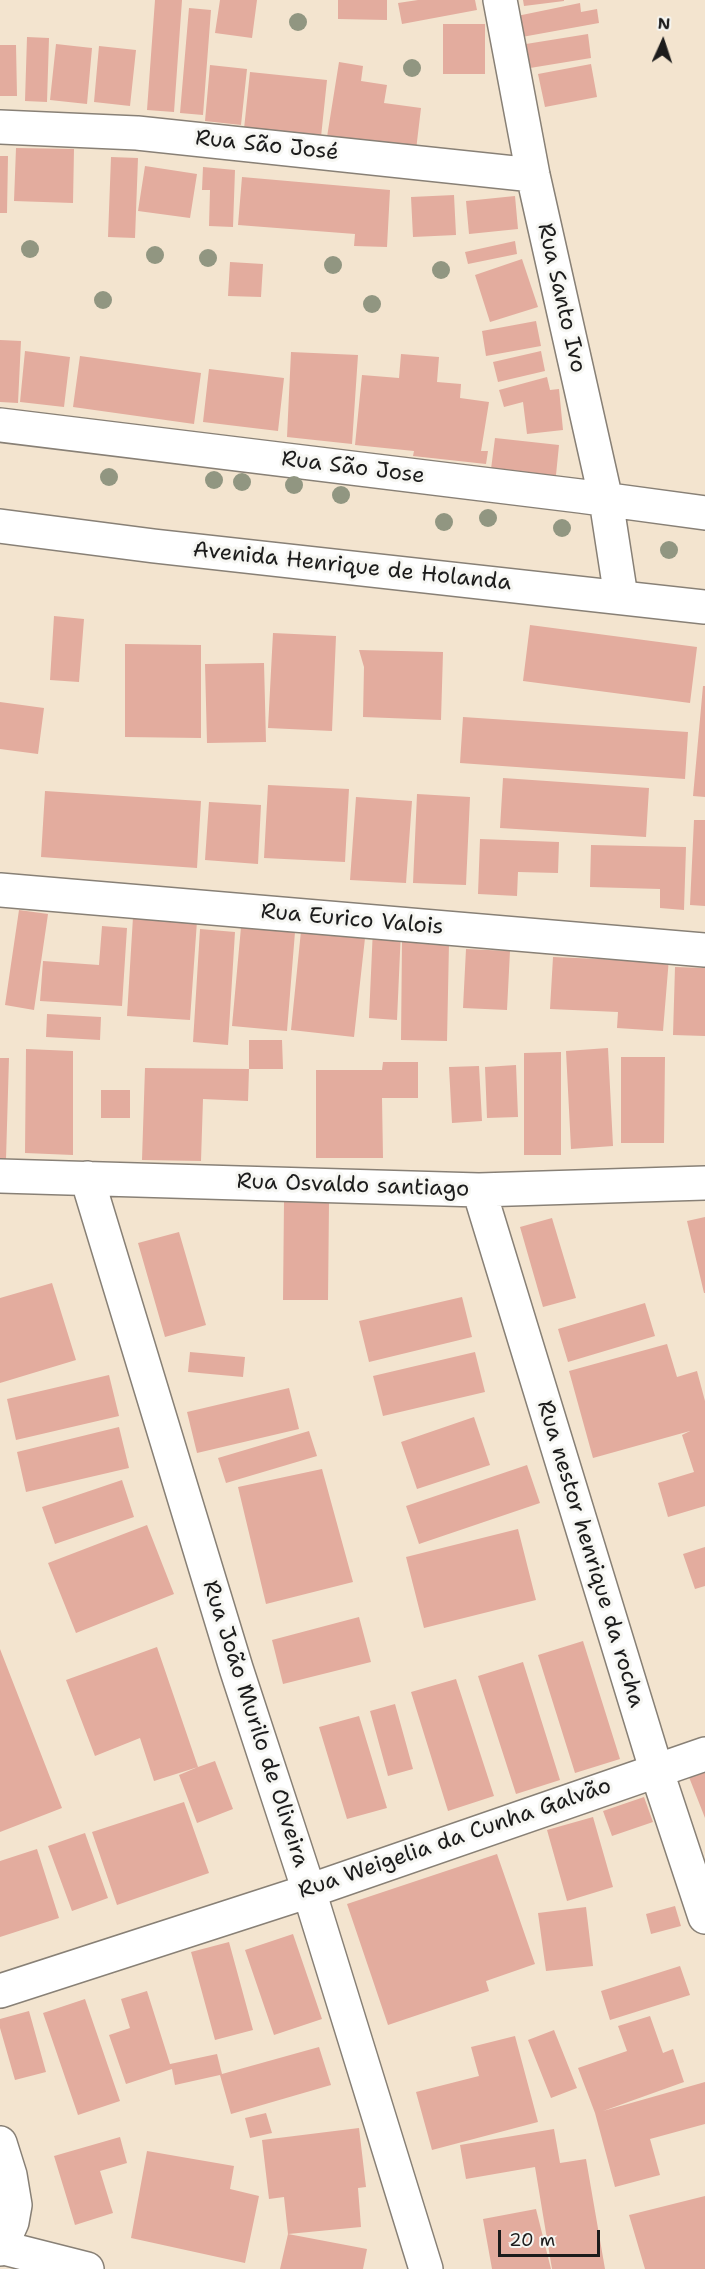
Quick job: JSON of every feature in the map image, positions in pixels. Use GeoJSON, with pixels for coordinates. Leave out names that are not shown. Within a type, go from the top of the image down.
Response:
{"type":"FeatureCollection","features":[{"type":"Feature","properties":{"kind":"street","name":"Rua Santo Ivo"},"geometry":{"type":"LineString","coordinates":[[500,0],[533,175],[606,500],[621,597]]}},
{"type":"Feature","properties":{"kind":"street","name":"Rua São José"},"geometry":{"type":"LineString","coordinates":[[0,127],[137,132],[533,175]]}},
{"type":"Feature","properties":{"kind":"street","name":"Rua São Jose"},"geometry":{"type":"LineString","coordinates":[[0,425],[705,513]]}},
{"type":"Feature","properties":{"kind":"street","name":"Avenida Henrique de Holanda"},"geometry":{"type":"LineString","coordinates":[[0,526],[154,546],[705,606]]}},
{"type":"Feature","properties":{"kind":"street","name":"Rua Eurico Valois"},"geometry":{"type":"LineString","coordinates":[[0,890],[705,950]]}},
{"type":"Feature","properties":{"kind":"street","name":"Rua Osvaldo santiago"},"geometry":{"type":"LineString","coordinates":[[0,1176],[479,1190],[705,1184]]}},
{"type":"Feature","properties":{"kind":"street","name":"Rua João Murilo de Oliveira"},"geometry":{"type":"LineString","coordinates":[[87,1178],[236,1668],[309,1891],[426,2269]]}},
{"type":"Feature","properties":{"kind":"street","name":"Rua nestor henrique da rocha"},"geometry":{"type":"LineString","coordinates":[[479,1190],[656,1769],[705,1917]]}},
{"type":"Feature","properties":{"kind":"street","name":"Rua Weigelia da Cunha Galvão"},"geometry":{"type":"LineString","coordinates":[[0,1991],[309,1891],[656,1769],[705,1754]]}},
{"type":"Feature","properties":{"kind":"street"},"geometry":{"type":"LineString","coordinates":[[0,2143],[10,2175],[15,2205],[12,2222],[0,2248],[87,2269]]}},
{"type":"Feature","properties":{"kind":"building"},"geometry":{"type":"Polygon","coordinates":[[[155,0],[182,0],[174,112],[147,110],[155,0]]]}},
{"type":"Feature","properties":{"kind":"building"},"geometry":{"type":"Polygon","coordinates":[[[220,0],[257,0],[252,38],[215,33],[220,0]]]}},
{"type":"Feature","properties":{"kind":"building"},"geometry":{"type":"Polygon","coordinates":[[[338,0],[387,0],[387,20],[338,19],[338,0]]]}},
{"type":"Feature","properties":{"kind":"building"},"geometry":{"type":"Polygon","coordinates":[[[418,0],[475,0],[477,10],[402,24],[398,3],[418,0]]]}},
{"type":"Feature","properties":{"kind":"building"},"geometry":{"type":"Polygon","coordinates":[[[523,0],[564,0],[564,1],[524,6],[523,0]]]}},
{"type":"Feature","properties":{"kind":"building"},"geometry":{"type":"Polygon","coordinates":[[[580,3],[581,12],[597,9],[599,23],[522,37],[517,16],[580,3]]]}},
{"type":"Feature","properties":{"kind":"building"},"geometry":{"type":"Polygon","coordinates":[[[189,8],[211,10],[203,115],[180,113],[189,8]]]}},
{"type":"Feature","properties":{"kind":"building"},"geometry":{"type":"Polygon","coordinates":[[[443,24],[485,24],[485,74],[443,74],[443,24]]]}},
{"type":"Feature","properties":{"kind":"building"},"geometry":{"type":"Polygon","coordinates":[[[588,34],[591,58],[530,68],[526,44],[588,34]]]}},
{"type":"Feature","properties":{"kind":"building"},"geometry":{"type":"Polygon","coordinates":[[[27,37],[49,38],[47,102],[25,101],[27,37]]]}},
{"type":"Feature","properties":{"kind":"building"},"geometry":{"type":"Polygon","coordinates":[[[56,44],[92,48],[87,104],[50,100],[56,44]]]}},
{"type":"Feature","properties":{"kind":"building"},"geometry":{"type":"Polygon","coordinates":[[[0,45],[16,45],[17,96],[0,96],[0,45]]]}},
{"type":"Feature","properties":{"kind":"building"},"geometry":{"type":"Polygon","coordinates":[[[99,46],[136,50],[130,106],[94,102],[99,46]]]}},
{"type":"Feature","properties":{"kind":"building"},"geometry":{"type":"Polygon","coordinates":[[[339,62],[363,66],[361,81],[387,85],[384,103],[421,108],[416,150],[327,137],[339,62]]]}},
{"type":"Feature","properties":{"kind":"building"},"geometry":{"type":"Polygon","coordinates":[[[591,64],[597,97],[545,107],[538,74],[591,64]]]}},
{"type":"Feature","properties":{"kind":"building"},"geometry":{"type":"Polygon","coordinates":[[[210,65],[247,69],[241,125],[205,121],[210,65]]]}},
{"type":"Feature","properties":{"kind":"building"},"geometry":{"type":"Polygon","coordinates":[[[250,72],[327,80],[321,137],[244,129],[250,72]]]}},
{"type":"Feature","properties":{"kind":"building"},"geometry":{"type":"Polygon","coordinates":[[[16,148],[74,149],[73,203],[14,201],[16,148]]]}},
{"type":"Feature","properties":{"kind":"building"},"geometry":{"type":"Polygon","coordinates":[[[0,156],[8,156],[7,213],[0,213],[0,156]]]}},
{"type":"Feature","properties":{"kind":"building"},"geometry":{"type":"Polygon","coordinates":[[[111,157],[138,158],[135,238],[108,237],[111,157]]]}},
{"type":"Feature","properties":{"kind":"building"},"geometry":{"type":"Polygon","coordinates":[[[145,166],[197,174],[190,218],[138,211],[145,166]]]}},
{"type":"Feature","properties":{"kind":"building"},"geometry":{"type":"Polygon","coordinates":[[[203,167],[235,170],[233,227],[209,226],[210,190],[202,190],[203,167]]]}},
{"type":"Feature","properties":{"kind":"building"},"geometry":{"type":"Polygon","coordinates":[[[242,177],[390,190],[387,247],[354,246],[355,234],[238,225],[242,177]]]}},
{"type":"Feature","properties":{"kind":"building"},"geometry":{"type":"Polygon","coordinates":[[[454,195],[456,235],[413,237],[411,197],[454,195]]]}},
{"type":"Feature","properties":{"kind":"building"},"geometry":{"type":"Polygon","coordinates":[[[515,196],[518,229],[469,234],[466,201],[515,196]]]}},
{"type":"Feature","properties":{"kind":"building"},"geometry":{"type":"Polygon","coordinates":[[[515,241],[517,254],[468,264],[465,252],[515,241]]]}},
{"type":"Feature","properties":{"kind":"building"},"geometry":{"type":"Polygon","coordinates":[[[522,259],[538,307],[490,322],[475,275],[522,259]]]}},
{"type":"Feature","properties":{"kind":"building"},"geometry":{"type":"Polygon","coordinates":[[[230,262],[263,264],[261,297],[228,296],[230,262]]]}},
{"type":"Feature","properties":{"kind":"building"},"geometry":{"type":"Polygon","coordinates":[[[536,321],[541,346],[486,356],[482,331],[536,321]]]}},
{"type":"Feature","properties":{"kind":"building"},"geometry":{"type":"Polygon","coordinates":[[[0,340],[21,341],[18,403],[0,402],[0,340]]]}},
{"type":"Feature","properties":{"kind":"building"},"geometry":{"type":"Polygon","coordinates":[[[25,351],[70,357],[64,407],[20,402],[25,351]]]}},
{"type":"Feature","properties":{"kind":"building"},"geometry":{"type":"Polygon","coordinates":[[[541,351],[545,371],[498,382],[493,362],[541,351]]]}},
{"type":"Feature","properties":{"kind":"building"},"geometry":{"type":"Polygon","coordinates":[[[291,352],[358,355],[352,444],[287,437],[291,352]]]}},
{"type":"Feature","properties":{"kind":"building"},"geometry":{"type":"Polygon","coordinates":[[[401,354],[439,357],[437,382],[461,384],[460,398],[489,402],[481,451],[488,451],[486,464],[413,456],[414,451],[355,445],[362,375],[399,378],[401,354]]]}},
{"type":"Feature","properties":{"kind":"building"},"geometry":{"type":"Polygon","coordinates":[[[80,356],[201,373],[194,424],[73,407],[80,356]]]}},
{"type":"Feature","properties":{"kind":"building"},"geometry":{"type":"Polygon","coordinates":[[[209,369],[284,378],[278,431],[203,422],[209,369]]]}},
{"type":"Feature","properties":{"kind":"building"},"geometry":{"type":"Polygon","coordinates":[[[547,377],[550,390],[559,389],[563,430],[527,434],[523,402],[504,407],[499,390],[547,377]]]}},
{"type":"Feature","properties":{"kind":"building"},"geometry":{"type":"Polygon","coordinates":[[[495,438],[559,445],[555,485],[490,477],[495,438]]]}},
{"type":"Feature","properties":{"kind":"building"},"geometry":{"type":"Polygon","coordinates":[[[54,616],[84,619],[79,682],[50,680],[54,616]]]}},
{"type":"Feature","properties":{"kind":"building"},"geometry":{"type":"Polygon","coordinates":[[[530,625],[697,647],[690,703],[523,681],[530,625]]]}},
{"type":"Feature","properties":{"kind":"building"},"geometry":{"type":"Polygon","coordinates":[[[273,633],[336,636],[332,731],[268,728],[273,633]]]}},
{"type":"Feature","properties":{"kind":"building"},"geometry":{"type":"Polygon","coordinates":[[[125,644],[201,645],[201,738],[125,737],[125,644]]]}},
{"type":"Feature","properties":{"kind":"building"},"geometry":{"type":"Polygon","coordinates":[[[359,650],[443,652],[441,720],[363,717],[364,667],[359,650]]]}},
{"type":"Feature","properties":{"kind":"building"},"geometry":{"type":"Polygon","coordinates":[[[264,663],[266,742],[207,743],[205,664],[264,663]]]}},
{"type":"Feature","properties":{"kind":"building"},"geometry":{"type":"Polygon","coordinates":[[[703,686],[705,686],[705,797],[693,796],[703,686]]]}},
{"type":"Feature","properties":{"kind":"building"},"geometry":{"type":"Polygon","coordinates":[[[0,702],[44,708],[38,754],[0,749],[0,702]]]}},
{"type":"Feature","properties":{"kind":"building"},"geometry":{"type":"Polygon","coordinates":[[[463,717],[688,732],[685,779],[460,763],[463,717]]]}},
{"type":"Feature","properties":{"kind":"building"},"geometry":{"type":"Polygon","coordinates":[[[503,778],[649,788],[646,837],[500,828],[503,778]]]}},
{"type":"Feature","properties":{"kind":"building"},"geometry":{"type":"Polygon","coordinates":[[[268,785],[349,789],[345,862],[264,858],[268,785]]]}},
{"type":"Feature","properties":{"kind":"building"},"geometry":{"type":"Polygon","coordinates":[[[45,791],[201,801],[197,868],[41,857],[45,791]]]}},
{"type":"Feature","properties":{"kind":"building"},"geometry":{"type":"Polygon","coordinates":[[[417,794],[470,797],[466,885],[413,883],[417,794]]]}},
{"type":"Feature","properties":{"kind":"building"},"geometry":{"type":"Polygon","coordinates":[[[356,797],[412,801],[406,883],[350,880],[356,797]]]}},
{"type":"Feature","properties":{"kind":"building"},"geometry":{"type":"Polygon","coordinates":[[[209,802],[261,805],[258,864],[205,860],[209,802]]]}},
{"type":"Feature","properties":{"kind":"building"},"geometry":{"type":"Polygon","coordinates":[[[694,820],[705,820],[705,906],[690,905],[694,820]]]}},
{"type":"Feature","properties":{"kind":"building"},"geometry":{"type":"Polygon","coordinates":[[[480,839],[559,842],[558,873],[518,872],[517,896],[478,894],[480,839]]]}},
{"type":"Feature","properties":{"kind":"building"},"geometry":{"type":"Polygon","coordinates":[[[591,845],[686,847],[684,910],[660,908],[660,889],[590,887],[591,845]]]}},
{"type":"Feature","properties":{"kind":"building"},"geometry":{"type":"Polygon","coordinates":[[[19,910],[48,914],[34,1010],[5,1005],[19,910]]]}},
{"type":"Feature","properties":{"kind":"building"},"geometry":{"type":"Polygon","coordinates":[[[133,917],[197,921],[190,1020],[127,1016],[133,917]]]}},
{"type":"Feature","properties":{"kind":"building"},"geometry":{"type":"Polygon","coordinates":[[[102,926],[127,928],[122,1006],[40,1001],[43,961],[99,965],[102,926]]]}},
{"type":"Feature","properties":{"kind":"building"},"geometry":{"type":"Polygon","coordinates":[[[241,927],[295,932],[287,1031],[232,1026],[241,927]]]}},
{"type":"Feature","properties":{"kind":"building"},"geometry":{"type":"Polygon","coordinates":[[[373,928],[401,930],[397,1020],[369,1018],[373,928]]]}},
{"type":"Feature","properties":{"kind":"building"},"geometry":{"type":"Polygon","coordinates":[[[200,929],[235,932],[228,1045],[193,1042],[200,929]]]}},
{"type":"Feature","properties":{"kind":"building"},"geometry":{"type":"Polygon","coordinates":[[[301,931],[365,938],[354,1037],[291,1030],[301,931]]]}},
{"type":"Feature","properties":{"kind":"building"},"geometry":{"type":"Polygon","coordinates":[[[402,941],[449,943],[447,1041],[401,1040],[402,941]]]}},
{"type":"Feature","properties":{"kind":"building"},"geometry":{"type":"Polygon","coordinates":[[[466,949],[510,951],[507,1010],[463,1008],[466,949]]]}},
{"type":"Feature","properties":{"kind":"building"},"geometry":{"type":"Polygon","coordinates":[[[623,954],[669,958],[663,1031],[617,1028],[618,1012],[550,1009],[553,957],[622,960],[623,954]]]}},
{"type":"Feature","properties":{"kind":"building"},"geometry":{"type":"Polygon","coordinates":[[[675,967],[705,968],[705,1036],[673,1035],[675,967]]]}},
{"type":"Feature","properties":{"kind":"building"},"geometry":{"type":"Polygon","coordinates":[[[47,1014],[101,1017],[100,1040],[46,1037],[47,1014]]]}},
{"type":"Feature","properties":{"kind":"building"},"geometry":{"type":"Polygon","coordinates":[[[249,1040],[282,1040],[283,1069],[249,1069],[249,1040]]]}},
{"type":"Feature","properties":{"kind":"building"},"geometry":{"type":"Polygon","coordinates":[[[608,1048],[613,1146],[571,1149],[566,1051],[608,1048]]]}},
{"type":"Feature","properties":{"kind":"building"},"geometry":{"type":"Polygon","coordinates":[[[26,1049],[73,1051],[73,1155],[25,1153],[26,1049]]]}},
{"type":"Feature","properties":{"kind":"building"},"geometry":{"type":"Polygon","coordinates":[[[561,1052],[561,1155],[524,1155],[524,1053],[561,1052]]]}},
{"type":"Feature","properties":{"kind":"building"},"geometry":{"type":"Polygon","coordinates":[[[621,1057],[665,1057],[664,1143],[621,1143],[621,1057]]]}},
{"type":"Feature","properties":{"kind":"building"},"geometry":{"type":"Polygon","coordinates":[[[0,1058],[9,1058],[6,1159],[0,1159],[0,1058]]]}},
{"type":"Feature","properties":{"kind":"building"},"geometry":{"type":"Polygon","coordinates":[[[383,1062],[418,1062],[418,1098],[382,1098],[383,1158],[316,1158],[316,1070],[382,1070],[383,1062]]]}},
{"type":"Feature","properties":{"kind":"building"},"geometry":{"type":"Polygon","coordinates":[[[516,1065],[518,1117],[487,1118],[485,1067],[516,1065]]]}},
{"type":"Feature","properties":{"kind":"building"},"geometry":{"type":"Polygon","coordinates":[[[479,1066],[482,1121],[452,1123],[449,1067],[479,1066]]]}},
{"type":"Feature","properties":{"kind":"building"},"geometry":{"type":"Polygon","coordinates":[[[145,1068],[249,1069],[248,1101],[203,1099],[201,1161],[142,1160],[145,1068]]]}},
{"type":"Feature","properties":{"kind":"building"},"geometry":{"type":"Polygon","coordinates":[[[101,1090],[130,1090],[130,1118],[101,1118],[101,1090]]]}},
{"type":"Feature","properties":{"kind":"building"},"geometry":{"type":"Polygon","coordinates":[[[284,1202],[329,1203],[328,1300],[283,1300],[284,1202]]]}},
{"type":"Feature","properties":{"kind":"building"},"geometry":{"type":"Polygon","coordinates":[[[705,1217],[705,1293],[704,1293],[687,1221],[705,1217]]]}},
{"type":"Feature","properties":{"kind":"building"},"geometry":{"type":"Polygon","coordinates":[[[552,1218],[576,1298],[543,1307],[520,1227],[552,1218]]]}},
{"type":"Feature","properties":{"kind":"building"},"geometry":{"type":"Polygon","coordinates":[[[179,1232],[206,1325],[165,1337],[138,1243],[179,1232]]]}},
{"type":"Feature","properties":{"kind":"building"},"geometry":{"type":"Polygon","coordinates":[[[52,1283],[76,1360],[0,1383],[0,1298],[52,1283]]]}},
{"type":"Feature","properties":{"kind":"building"},"geometry":{"type":"Polygon","coordinates":[[[462,1297],[472,1337],[369,1362],[359,1321],[462,1297]]]}},
{"type":"Feature","properties":{"kind":"building"},"geometry":{"type":"Polygon","coordinates":[[[645,1303],[655,1336],[568,1362],[558,1329],[645,1303]]]}},
{"type":"Feature","properties":{"kind":"building"},"geometry":{"type":"Polygon","coordinates":[[[667,1344],[677,1377],[697,1371],[705,1401],[705,1506],[668,1517],[658,1483],[694,1472],[682,1435],[690,1431],[593,1458],[569,1371],[667,1344]]]}},
{"type":"Feature","properties":{"kind":"building"},"geometry":{"type":"Polygon","coordinates":[[[190,1352],[245,1357],[243,1377],[188,1372],[190,1352]]]}},
{"type":"Feature","properties":{"kind":"building"},"geometry":{"type":"Polygon","coordinates":[[[475,1352],[485,1392],[383,1416],[373,1376],[475,1352]]]}},
{"type":"Feature","properties":{"kind":"building"},"geometry":{"type":"Polygon","coordinates":[[[109,1375],[119,1416],[16,1440],[7,1399],[109,1375]]]}},
{"type":"Feature","properties":{"kind":"building"},"geometry":{"type":"Polygon","coordinates":[[[289,1388],[299,1429],[197,1453],[187,1412],[289,1388]]]}},
{"type":"Feature","properties":{"kind":"building"},"geometry":{"type":"Polygon","coordinates":[[[474,1417],[490,1465],[417,1489],[401,1442],[474,1417]]]}},
{"type":"Feature","properties":{"kind":"building"},"geometry":{"type":"Polygon","coordinates":[[[119,1427],[129,1468],[26,1492],[17,1452],[119,1427]]]}},
{"type":"Feature","properties":{"kind":"building"},"geometry":{"type":"Polygon","coordinates":[[[309,1431],[317,1456],[226,1483],[218,1458],[309,1431]]]}},
{"type":"Feature","properties":{"kind":"building"},"geometry":{"type":"Polygon","coordinates":[[[527,1465],[540,1503],[419,1544],[406,1506],[527,1465]]]}},
{"type":"Feature","properties":{"kind":"building"},"geometry":{"type":"Polygon","coordinates":[[[322,1469],[353,1582],[266,1604],[238,1487],[322,1469]]]}},
{"type":"Feature","properties":{"kind":"building"},"geometry":{"type":"Polygon","coordinates":[[[122,1480],[134,1517],[55,1544],[42,1507],[122,1480]]]}},
{"type":"Feature","properties":{"kind":"building"},"geometry":{"type":"Polygon","coordinates":[[[147,1525],[174,1594],[76,1633],[48,1563],[147,1525]]]}},
{"type":"Feature","properties":{"kind":"building"},"geometry":{"type":"Polygon","coordinates":[[[518,1529],[536,1600],[424,1628],[406,1557],[518,1529]]]}},
{"type":"Feature","properties":{"kind":"building"},"geometry":{"type":"Polygon","coordinates":[[[705,1547],[705,1586],[695,1589],[683,1554],[705,1547]]]}},
{"type":"Feature","properties":{"kind":"building"},"geometry":{"type":"Polygon","coordinates":[[[359,1617],[371,1662],[283,1684],[272,1640],[359,1617]]]}},
{"type":"Feature","properties":{"kind":"building"},"geometry":{"type":"Polygon","coordinates":[[[583,1641],[620,1759],[575,1773],[538,1655],[583,1641]]]}},
{"type":"Feature","properties":{"kind":"building"},"geometry":{"type":"Polygon","coordinates":[[[157,1647],[198,1767],[154,1781],[140,1738],[95,1756],[66,1680],[157,1647]]]}},
{"type":"Feature","properties":{"kind":"building"},"geometry":{"type":"Polygon","coordinates":[[[0,1649],[62,1808],[0,1832],[0,1649]]]}},
{"type":"Feature","properties":{"kind":"building"},"geometry":{"type":"Polygon","coordinates":[[[523,1662],[560,1780],[516,1794],[478,1676],[523,1662]]]}},
{"type":"Feature","properties":{"kind":"building"},"geometry":{"type":"Polygon","coordinates":[[[456,1679],[494,1796],[448,1811],[411,1692],[456,1679]]]}},
{"type":"Feature","properties":{"kind":"building"},"geometry":{"type":"Polygon","coordinates":[[[395,1704],[413,1769],[388,1776],[370,1711],[395,1704]]]}},
{"type":"Feature","properties":{"kind":"building"},"geometry":{"type":"Polygon","coordinates":[[[359,1716],[387,1808],[347,1819],[319,1727],[359,1716]]]}},
{"type":"Feature","properties":{"kind":"building"},"geometry":{"type":"Polygon","coordinates":[[[215,1761],[233,1809],[197,1823],[179,1775],[215,1761]]]}},
{"type":"Feature","properties":{"kind":"building"},"geometry":{"type":"Polygon","coordinates":[[[705,1765],[705,1818],[687,1772],[705,1765]]]}},
{"type":"Feature","properties":{"kind":"building"},"geometry":{"type":"Polygon","coordinates":[[[644,1797],[653,1822],[612,1836],[603,1811],[644,1797]]]}},
{"type":"Feature","properties":{"kind":"building"},"geometry":{"type":"Polygon","coordinates":[[[184,1802],[209,1873],[117,1905],[92,1832],[184,1802]]]}},
{"type":"Feature","properties":{"kind":"building"},"geometry":{"type":"Polygon","coordinates":[[[593,1817],[613,1887],[567,1901],[547,1830],[593,1817]]]}},
{"type":"Feature","properties":{"kind":"building"},"geometry":{"type":"Polygon","coordinates":[[[85,1833],[108,1898],[72,1911],[48,1846],[85,1833]]]}},
{"type":"Feature","properties":{"kind":"building"},"geometry":{"type":"Polygon","coordinates":[[[37,1849],[59,1918],[0,1937],[0,1861],[37,1849]]]}},
{"type":"Feature","properties":{"kind":"building"},"geometry":{"type":"Polygon","coordinates":[[[497,1854],[535,1964],[486,1981],[489,1991],[388,2025],[347,1904],[497,1854]]]}},
{"type":"Feature","properties":{"kind":"building"},"geometry":{"type":"Polygon","coordinates":[[[675,1906],[681,1926],[651,1934],[646,1914],[675,1906]]]}},
{"type":"Feature","properties":{"kind":"building"},"geometry":{"type":"Polygon","coordinates":[[[586,1907],[593,1966],[546,1971],[538,1913],[586,1907]]]}},
{"type":"Feature","properties":{"kind":"building"},"geometry":{"type":"Polygon","coordinates":[[[293,1934],[322,2019],[274,2035],[245,1950],[293,1934]]]}},
{"type":"Feature","properties":{"kind":"building"},"geometry":{"type":"Polygon","coordinates":[[[229,1942],[253,2030],[215,2040],[191,1952],[229,1942]]]}},
{"type":"Feature","properties":{"kind":"building"},"geometry":{"type":"Polygon","coordinates":[[[680,1966],[690,1995],[610,2020],[601,1991],[680,1966]]]}},
{"type":"Feature","properties":{"kind":"building"},"geometry":{"type":"Polygon","coordinates":[[[147,1991],[170,2064],[217,2054],[222,2074],[319,2047],[331,2085],[231,2114],[220,2075],[175,2085],[172,2069],[126,2084],[109,2035],[130,2028],[121,1999],[147,1991]]]}},
{"type":"Feature","properties":{"kind":"building"},"geometry":{"type":"Polygon","coordinates":[[[85,1999],[120,2101],[78,2115],[43,2013],[85,1999]]]}},
{"type":"Feature","properties":{"kind":"building"},"geometry":{"type":"Polygon","coordinates":[[[29,2011],[46,2072],[15,2080],[0,2028],[0,2019],[29,2011]]]}},
{"type":"Feature","properties":{"kind":"building"},"geometry":{"type":"Polygon","coordinates":[[[650,2016],[663,2053],[673,2049],[684,2082],[603,2111],[705,2082],[705,2124],[650,2139],[660,2175],[615,2187],[595,2113],[578,2068],[627,2051],[618,2026],[650,2016]]]}},
{"type":"Feature","properties":{"kind":"building"},"geometry":{"type":"Polygon","coordinates":[[[554,2030],[577,2088],[551,2098],[528,2040],[554,2030]]]}},
{"type":"Feature","properties":{"kind":"building"},"geometry":{"type":"Polygon","coordinates":[[[515,2036],[538,2122],[432,2150],[416,2092],[479,2076],[471,2047],[515,2036]]]}},
{"type":"Feature","properties":{"kind":"building"},"geometry":{"type":"Polygon","coordinates":[[[266,2113],[272,2133],[250,2138],[245,2118],[266,2113]]]}},
{"type":"Feature","properties":{"kind":"building"},"geometry":{"type":"Polygon","coordinates":[[[359,2128],[366,2187],[358,2188],[361,2227],[288,2234],[284,2197],[269,2199],[262,2140],[359,2128]]]}},
{"type":"Feature","properties":{"kind":"building"},"geometry":{"type":"Polygon","coordinates":[[[554,2129],[560,2163],[586,2159],[605,2269],[552,2269],[535,2167],[466,2179],[460,2145],[554,2129]]]}},
{"type":"Feature","properties":{"kind":"building"},"geometry":{"type":"Polygon","coordinates":[[[120,2137],[127,2163],[100,2171],[113,2213],[75,2225],[54,2156],[120,2137]]]}},
{"type":"Feature","properties":{"kind":"building"},"geometry":{"type":"Polygon","coordinates":[[[147,2151],[234,2166],[230,2189],[259,2196],[245,2263],[131,2238],[147,2151]]]}},
{"type":"Feature","properties":{"kind":"building"},"geometry":{"type":"Polygon","coordinates":[[[705,2196],[705,2269],[645,2269],[629,2215],[705,2196]]]}},
{"type":"Feature","properties":{"kind":"building"},"geometry":{"type":"Polygon","coordinates":[[[536,2209],[551,2269],[492,2269],[483,2219],[536,2209]]]}},
{"type":"Feature","properties":{"kind":"building"},"geometry":{"type":"Polygon","coordinates":[[[288,2234],[367,2249],[363,2269],[280,2269],[288,2234]]]}}]}
